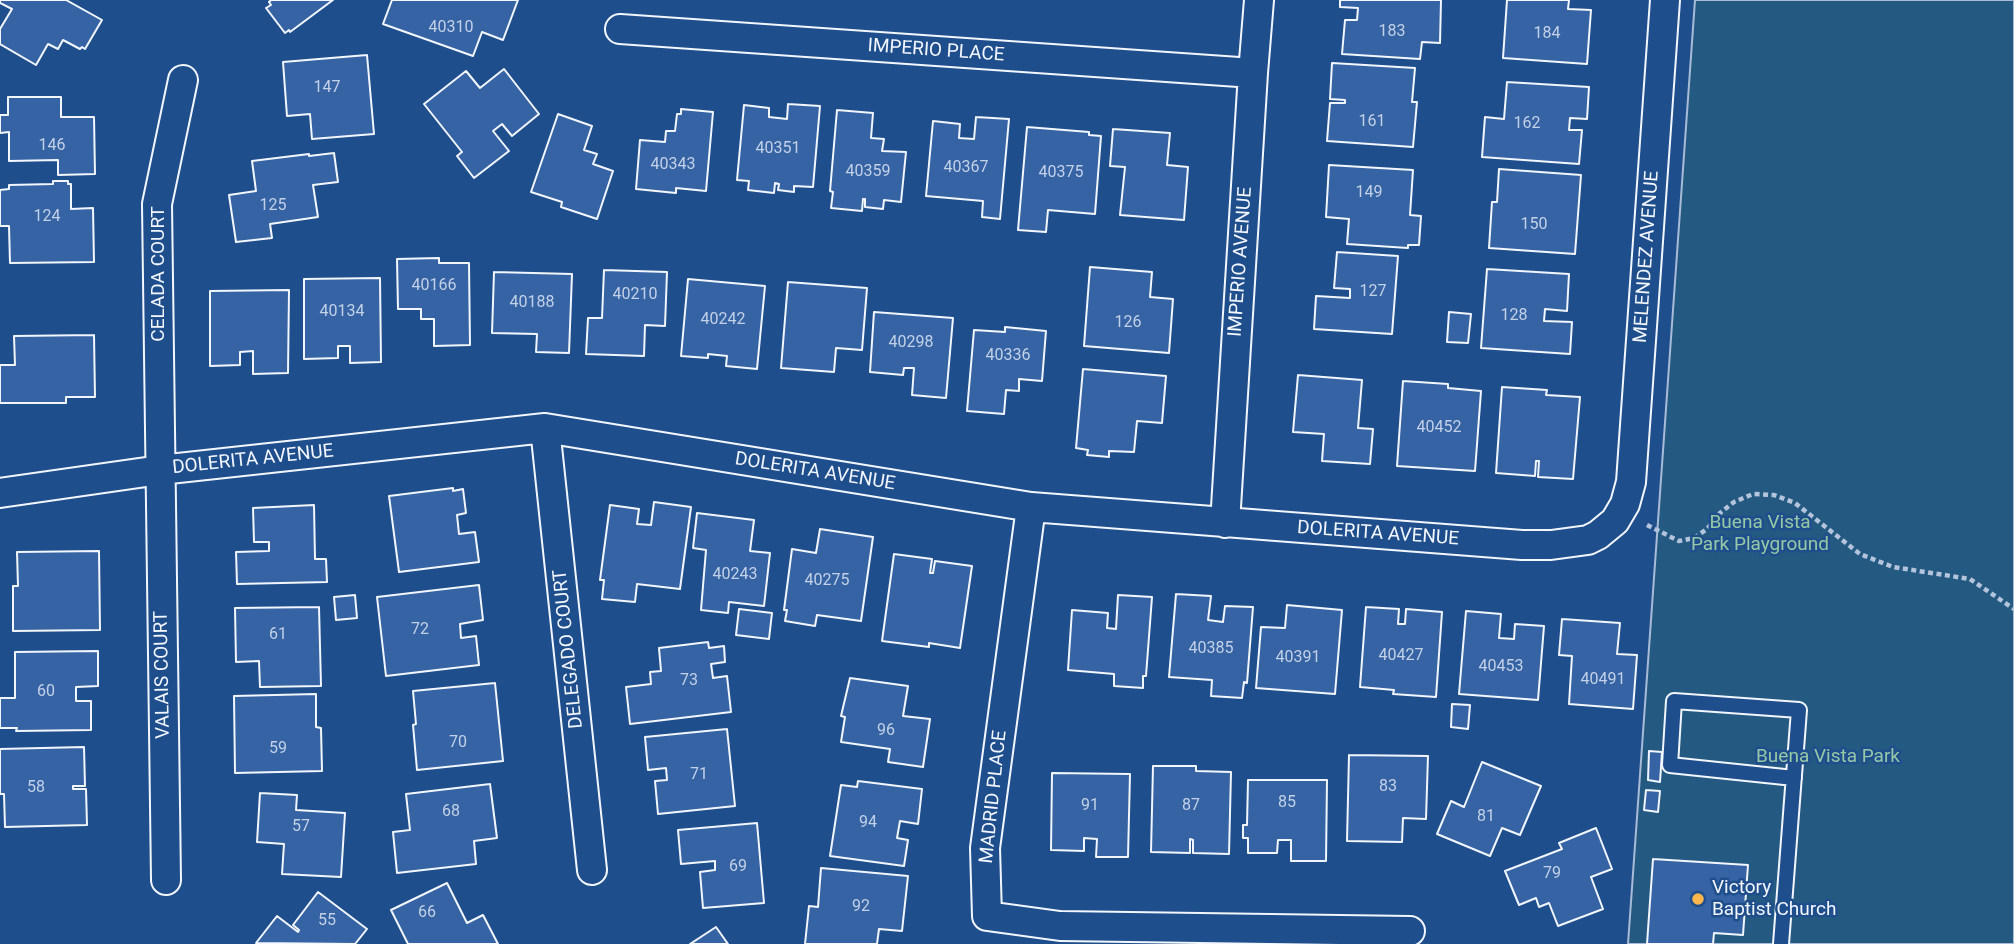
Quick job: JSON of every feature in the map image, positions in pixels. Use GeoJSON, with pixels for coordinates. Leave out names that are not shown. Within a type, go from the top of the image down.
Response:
{"type":"FeatureCollection","features":[{"type":"Feature","properties":{"kind":"street","name":"IMPERIO AVENUE"},"geometry":{"type":"LineString","coordinates":[[1225,523],[1259,0]]}},
{"type":"Feature","properties":{"kind":"street","name":"MELENDEZ AVENUE"},"geometry":{"type":"LineString","coordinates":[[1621,512],[1629,493],[1632,471],[1665,0]]}},
{"type":"Feature","properties":{"kind":"street","name":"IMPERIO PLACE"},"geometry":{"type":"LineString","coordinates":[[620,29],[1253,73]]}},
{"type":"Feature","properties":{"kind":"street","name":"CELADA COURT"},"geometry":{"type":"LineString","coordinates":[[160,470],[157,204],[183,80]]}},
{"type":"Feature","properties":{"kind":"street","name":"DOLERITA AVENUE"},"geometry":{"type":"LineString","coordinates":[[0,493],[160,470],[545,428],[1031,507],[1225,523],[1551,545],[1577,542],[1598,535],[1621,512]]}},
{"type":"Feature","properties":{"kind":"street","name":"DELEGADO COURT"},"geometry":{"type":"LineString","coordinates":[[545,428],[592,870]]}},
{"type":"Feature","properties":{"kind":"street","name":"VALAIS COURT"},"geometry":{"type":"LineString","coordinates":[[160,470],[166,880]]}},
{"type":"Feature","properties":{"kind":"street","name":"MADRID PLACE"},"geometry":{"type":"LineString","coordinates":[[1031,507],[985,848],[987,916],[1060,926],[1410,931]]}},
{"type":"Feature","properties":{"kind":"lane"},"geometry":{"type":"LineString","coordinates":[[1782,944],[1799,710],[1674,701],[1670,765],[1794,778]]}},
{"type":"Feature","properties":{"kind":"path"},"geometry":{"type":"LineString","coordinates":[[1621,512],[1679,541],[1699,534],[1734,502],[1753,494],[1774,495],[1795,503],[1860,554],[1892,567],[1970,579],[2014,609]]}},
{"type":"Feature","properties":{"kind":"green space","name":"Buena Vista Park"},"geometry":{"type":"Polygon","coordinates":[[[1695,0],[2014,0],[2014,944],[1628,944],[1695,0]]]}},
{"type":"Feature","properties":{"kind":"building"},"geometry":{"type":"Polygon","coordinates":[[[0,0],[66,0],[102,20],[85,49],[63,40],[58,49],[48,44],[36,65],[0,44],[0,29],[12,9],[0,3],[0,0]]]}},
{"type":"Feature","properties":{"kind":"building"},"geometry":{"type":"Polygon","coordinates":[[[271,0],[333,0],[285,33],[266,8],[271,5],[271,0]]]}},
{"type":"Feature","properties":{"kind":"building"},"geometry":{"type":"Polygon","coordinates":[[[392,0],[518,0],[503,40],[482,32],[473,56],[383,24],[392,0]]]}},
{"type":"Feature","properties":{"kind":"building"},"geometry":{"type":"Polygon","coordinates":[[[1340,0],[1441,0],[1440,43],[1422,42],[1420,59],[1342,54],[1345,20],[1357,20],[1358,8],[1340,7],[1340,0]]]}},
{"type":"Feature","properties":{"kind":"building"},"geometry":{"type":"Polygon","coordinates":[[[1507,0],[1569,0],[1568,9],[1591,10],[1587,64],[1503,58],[1507,0]]]}},
{"type":"Feature","properties":{"kind":"building"},"geometry":{"type":"Polygon","coordinates":[[[367,55],[374,134],[312,139],[310,114],[287,116],[283,62],[367,55]]]}},
{"type":"Feature","properties":{"kind":"building"},"geometry":{"type":"Polygon","coordinates":[[[1332,63],[1415,68],[1412,102],[1417,102],[1413,147],[1327,141],[1330,103],[1345,103],[1345,100],[1330,99],[1332,63]]]}},
{"type":"Feature","properties":{"kind":"building"},"geometry":{"type":"Polygon","coordinates":[[[504,69],[539,114],[512,136],[502,124],[493,131],[509,151],[474,178],[457,156],[462,152],[424,104],[466,71],[480,88],[504,69]]]}},
{"type":"Feature","properties":{"kind":"building"},"geometry":{"type":"Polygon","coordinates":[[[1507,82],[1589,87],[1587,119],[1570,118],[1569,130],[1582,130],[1579,164],[1482,157],[1485,117],[1504,119],[1507,82]]]}},
{"type":"Feature","properties":{"kind":"building"},"geometry":{"type":"Polygon","coordinates":[[[8,97],[61,97],[61,117],[94,117],[95,174],[58,175],[58,160],[9,161],[9,132],[0,133],[0,115],[8,115],[8,97]]]}},
{"type":"Feature","properties":{"kind":"building"},"geometry":{"type":"Polygon","coordinates":[[[788,104],[820,106],[813,187],[794,186],[794,192],[778,190],[779,184],[775,183],[774,193],[748,190],[749,181],[737,180],[744,105],[769,108],[769,117],[787,119],[788,104]]]}},
{"type":"Feature","properties":{"kind":"building"},"geometry":{"type":"Polygon","coordinates":[[[681,109],[713,112],[706,191],[676,188],[676,193],[636,189],[640,140],[665,142],[666,131],[675,131],[677,114],[681,114],[681,109]]]}},
{"type":"Feature","properties":{"kind":"building"},"geometry":{"type":"Polygon","coordinates":[[[837,110],[873,113],[871,138],[884,139],[882,151],[906,152],[901,202],[884,200],[883,209],[865,207],[863,199],[862,211],[831,208],[837,110]]]}},
{"type":"Feature","properties":{"kind":"building"},"geometry":{"type":"Polygon","coordinates":[[[558,114],[592,126],[584,150],[597,154],[593,164],[613,171],[597,219],[561,207],[562,202],[531,192],[558,114]]]}},
{"type":"Feature","properties":{"kind":"building"},"geometry":{"type":"Polygon","coordinates":[[[976,117],[1009,119],[1000,219],[982,217],[983,201],[926,196],[933,121],[960,124],[959,138],[974,139],[976,117]]]}},
{"type":"Feature","properties":{"kind":"building"},"geometry":{"type":"Polygon","coordinates":[[[1027,127],[1089,132],[1089,135],[1101,136],[1095,214],[1048,210],[1046,232],[1018,230],[1027,127]]]}},
{"type":"Feature","properties":{"kind":"building"},"geometry":{"type":"Polygon","coordinates":[[[1113,129],[1170,133],[1167,165],[1188,167],[1184,220],[1120,215],[1125,167],[1110,166],[1113,129]]]}},
{"type":"Feature","properties":{"kind":"building"},"geometry":{"type":"Polygon","coordinates":[[[334,153],[338,182],[313,185],[318,217],[270,224],[272,238],[236,242],[229,195],[256,191],[252,161],[334,153]]]}},
{"type":"Feature","properties":{"kind":"building"},"geometry":{"type":"Polygon","coordinates":[[[1329,165],[1413,170],[1410,215],[1421,216],[1419,245],[1408,245],[1408,248],[1347,244],[1349,219],[1326,217],[1329,165]]]}},
{"type":"Feature","properties":{"kind":"building"},"geometry":{"type":"Polygon","coordinates":[[[1499,169],[1581,175],[1575,254],[1489,248],[1492,202],[1497,202],[1499,169]]]}},
{"type":"Feature","properties":{"kind":"building"},"geometry":{"type":"Polygon","coordinates":[[[53,181],[68,181],[68,184],[71,184],[71,209],[93,208],[94,262],[10,263],[9,226],[0,226],[0,190],[9,189],[9,185],[53,184],[53,181]]]}},
{"type":"Feature","properties":{"kind":"building"},"geometry":{"type":"Polygon","coordinates":[[[1337,252],[1398,256],[1392,334],[1314,329],[1316,296],[1350,298],[1350,289],[1334,288],[1337,252]]]}},
{"type":"Feature","properties":{"kind":"building"},"geometry":{"type":"Polygon","coordinates":[[[439,258],[439,263],[469,263],[470,345],[434,346],[434,319],[421,319],[421,309],[398,309],[397,259],[439,258]]]}},
{"type":"Feature","properties":{"kind":"building"},"geometry":{"type":"Polygon","coordinates":[[[1090,267],[1152,272],[1150,297],[1173,299],[1169,353],[1084,346],[1090,267]]]}},
{"type":"Feature","properties":{"kind":"building"},"geometry":{"type":"Polygon","coordinates":[[[1487,269],[1569,274],[1567,311],[1545,309],[1544,321],[1572,322],[1570,354],[1481,348],[1487,269]]]}},
{"type":"Feature","properties":{"kind":"building"},"geometry":{"type":"Polygon","coordinates":[[[604,270],[667,272],[665,326],[645,325],[644,356],[586,354],[588,318],[602,318],[604,270]]]}},
{"type":"Feature","properties":{"kind":"building"},"geometry":{"type":"Polygon","coordinates":[[[494,272],[572,274],[569,353],[536,352],[537,334],[492,333],[494,272]]]}},
{"type":"Feature","properties":{"kind":"building"},"geometry":{"type":"Polygon","coordinates":[[[380,278],[381,362],[350,363],[350,346],[338,346],[338,358],[304,359],[304,279],[380,278]]]}},
{"type":"Feature","properties":{"kind":"building"},"geometry":{"type":"Polygon","coordinates":[[[688,279],[765,286],[757,369],[726,366],[727,356],[681,356],[688,279]]]}},
{"type":"Feature","properties":{"kind":"building"},"geometry":{"type":"Polygon","coordinates":[[[788,282],[867,288],[862,350],[836,348],[834,372],[781,368],[788,282]]]}},
{"type":"Feature","properties":{"kind":"building"},"geometry":{"type":"Polygon","coordinates":[[[289,290],[288,373],[253,374],[253,351],[240,352],[240,365],[210,366],[210,291],[289,290]]]}},
{"type":"Feature","properties":{"kind":"building"},"geometry":{"type":"Polygon","coordinates":[[[874,312],[953,318],[946,398],[912,395],[914,368],[904,368],[903,375],[870,372],[874,312]]]}},
{"type":"Feature","properties":{"kind":"building"},"geometry":{"type":"Polygon","coordinates":[[[1449,312],[1471,314],[1468,343],[1447,342],[1449,312]]]}},
{"type":"Feature","properties":{"kind":"building"},"geometry":{"type":"Polygon","coordinates":[[[1005,327],[1046,331],[1042,381],[1019,379],[1019,391],[1006,390],[1004,414],[967,411],[974,330],[1005,332],[1005,327]]]}},
{"type":"Feature","properties":{"kind":"building"},"geometry":{"type":"Polygon","coordinates":[[[94,335],[95,397],[66,397],[66,403],[0,403],[0,365],[15,365],[14,336],[94,335]]]}},
{"type":"Feature","properties":{"kind":"building"},"geometry":{"type":"Polygon","coordinates":[[[1083,369],[1166,376],[1162,423],[1137,421],[1134,452],[1109,451],[1109,457],[1087,455],[1088,450],[1076,448],[1083,369]]]}},
{"type":"Feature","properties":{"kind":"building"},"geometry":{"type":"Polygon","coordinates":[[[1298,375],[1362,380],[1358,428],[1373,429],[1370,464],[1322,461],[1324,434],[1293,432],[1298,375]]]}},
{"type":"Feature","properties":{"kind":"building"},"geometry":{"type":"Polygon","coordinates":[[[1403,381],[1448,384],[1448,388],[1481,391],[1475,471],[1397,466],[1403,381]]]}},
{"type":"Feature","properties":{"kind":"building"},"geometry":{"type":"Polygon","coordinates":[[[1502,387],[1547,390],[1546,395],[1580,397],[1573,479],[1538,477],[1539,461],[1536,461],[1535,476],[1496,473],[1502,387]]]}},
{"type":"Feature","properties":{"kind":"building"},"geometry":{"type":"Polygon","coordinates":[[[453,488],[453,491],[463,489],[466,513],[457,515],[459,534],[475,532],[479,562],[399,572],[389,496],[453,488]]]}},
{"type":"Feature","properties":{"kind":"building"},"geometry":{"type":"Polygon","coordinates":[[[654,502],[691,507],[680,589],[637,584],[635,602],[602,599],[604,580],[600,580],[610,505],[639,509],[637,524],[651,525],[654,502]]]}},
{"type":"Feature","properties":{"kind":"building"},"geometry":{"type":"Polygon","coordinates":[[[314,505],[315,559],[326,559],[327,582],[237,584],[236,552],[269,551],[269,542],[254,542],[253,508],[314,505]]]}},
{"type":"Feature","properties":{"kind":"building"},"geometry":{"type":"Polygon","coordinates":[[[697,513],[754,520],[750,551],[770,553],[764,606],[729,602],[728,613],[701,610],[706,550],[693,548],[697,513]]]}},
{"type":"Feature","properties":{"kind":"building"},"geometry":{"type":"Polygon","coordinates":[[[820,529],[873,537],[861,621],[817,615],[815,626],[785,621],[792,549],[816,553],[820,529]]]}},
{"type":"Feature","properties":{"kind":"building"},"geometry":{"type":"Polygon","coordinates":[[[99,551],[100,630],[13,631],[13,586],[18,586],[17,552],[99,551]]]}},
{"type":"Feature","properties":{"kind":"building"},"geometry":{"type":"Polygon","coordinates":[[[894,554],[932,559],[930,573],[933,573],[935,561],[972,566],[960,648],[929,643],[929,647],[882,641],[894,554]]]}},
{"type":"Feature","properties":{"kind":"building"},"geometry":{"type":"Polygon","coordinates":[[[479,585],[483,620],[460,624],[461,638],[476,636],[479,665],[386,676],[377,597],[479,585]]]}},
{"type":"Feature","properties":{"kind":"building"},"geometry":{"type":"Polygon","coordinates":[[[1176,594],[1211,596],[1208,620],[1223,622],[1225,606],[1253,607],[1247,683],[1244,682],[1242,698],[1211,696],[1212,680],[1169,677],[1176,594]]]}},
{"type":"Feature","properties":{"kind":"building"},"geometry":{"type":"Polygon","coordinates":[[[355,595],[357,618],[336,620],[334,597],[355,595]]]}},
{"type":"Feature","properties":{"kind":"building"},"geometry":{"type":"Polygon","coordinates":[[[1118,595],[1152,597],[1143,688],[1114,686],[1114,674],[1068,670],[1072,610],[1108,613],[1107,628],[1116,629],[1118,595]]]}},
{"type":"Feature","properties":{"kind":"building"},"geometry":{"type":"Polygon","coordinates":[[[1287,605],[1342,610],[1335,694],[1256,688],[1261,627],[1285,628],[1287,605]]]}},
{"type":"Feature","properties":{"kind":"building"},"geometry":{"type":"Polygon","coordinates":[[[319,607],[321,686],[260,687],[259,661],[236,662],[235,608],[319,607]]]}},
{"type":"Feature","properties":{"kind":"building"},"geometry":{"type":"Polygon","coordinates":[[[1366,607],[1399,609],[1398,624],[1405,624],[1406,609],[1442,612],[1436,697],[1393,694],[1394,690],[1360,687],[1366,607]]]}},
{"type":"Feature","properties":{"kind":"building"},"geometry":{"type":"Polygon","coordinates":[[[739,609],[772,613],[769,639],[736,635],[739,609]]]}},
{"type":"Feature","properties":{"kind":"building"},"geometry":{"type":"Polygon","coordinates":[[[1466,611],[1501,614],[1499,638],[1514,639],[1515,624],[1544,626],[1538,700],[1459,694],[1466,611]]]}},
{"type":"Feature","properties":{"kind":"building"},"geometry":{"type":"Polygon","coordinates":[[[1562,619],[1620,623],[1617,654],[1637,655],[1633,709],[1569,704],[1572,656],[1559,655],[1562,619]]]}},
{"type":"Feature","properties":{"kind":"building"},"geometry":{"type":"Polygon","coordinates":[[[708,642],[709,648],[724,646],[725,662],[711,664],[713,678],[727,676],[731,712],[630,724],[626,687],[651,684],[650,672],[661,671],[659,648],[708,642]]]}},
{"type":"Feature","properties":{"kind":"building"},"geometry":{"type":"Polygon","coordinates":[[[98,651],[98,686],[76,687],[76,701],[91,701],[91,730],[16,731],[17,728],[0,728],[0,698],[15,698],[15,652],[98,651]]]}},
{"type":"Feature","properties":{"kind":"building"},"geometry":{"type":"Polygon","coordinates":[[[850,678],[908,686],[903,716],[930,719],[923,767],[888,762],[890,749],[841,742],[845,717],[841,716],[850,678]]]}},
{"type":"Feature","properties":{"kind":"building"},"geometry":{"type":"Polygon","coordinates":[[[495,683],[503,761],[417,770],[413,691],[495,683]]]}},
{"type":"Feature","properties":{"kind":"building"},"geometry":{"type":"Polygon","coordinates":[[[316,694],[316,727],[321,728],[322,771],[235,773],[234,696],[316,694]]]}},
{"type":"Feature","properties":{"kind":"building"},"geometry":{"type":"Polygon","coordinates":[[[1452,704],[1470,705],[1468,729],[1451,727],[1452,704]]]}},
{"type":"Feature","properties":{"kind":"building"},"geometry":{"type":"Polygon","coordinates":[[[727,729],[735,806],[658,814],[655,781],[667,780],[666,768],[648,770],[645,737],[727,729]]]}},
{"type":"Feature","properties":{"kind":"building"},"geometry":{"type":"Polygon","coordinates":[[[84,747],[85,786],[73,786],[73,789],[86,789],[87,825],[5,827],[4,794],[0,794],[0,749],[84,747]]]}},
{"type":"Feature","properties":{"kind":"building"},"geometry":{"type":"Polygon","coordinates":[[[1649,751],[1662,752],[1660,782],[1648,780],[1649,751]]]}},
{"type":"Feature","properties":{"kind":"building"},"geometry":{"type":"Polygon","coordinates":[[[1349,755],[1428,756],[1426,819],[1403,818],[1402,842],[1347,841],[1349,755]]]}},
{"type":"Feature","properties":{"kind":"building"},"geometry":{"type":"Polygon","coordinates":[[[1482,762],[1541,786],[1520,835],[1502,828],[1490,856],[1437,834],[1451,801],[1464,807],[1482,762]]]}},
{"type":"Feature","properties":{"kind":"building"},"geometry":{"type":"Polygon","coordinates":[[[1153,766],[1196,766],[1196,771],[1231,772],[1229,854],[1193,853],[1193,840],[1190,839],[1190,853],[1151,852],[1153,766]]]}},
{"type":"Feature","properties":{"kind":"building"},"geometry":{"type":"Polygon","coordinates":[[[1052,773],[1130,774],[1128,857],[1096,857],[1097,839],[1084,838],[1084,851],[1051,850],[1052,773]]]}},
{"type":"Feature","properties":{"kind":"building"},"geometry":{"type":"Polygon","coordinates":[[[1248,780],[1327,780],[1326,861],[1291,861],[1291,840],[1278,840],[1277,853],[1248,853],[1248,838],[1243,838],[1243,825],[1247,825],[1248,780]]]}},
{"type":"Feature","properties":{"kind":"building"},"geometry":{"type":"Polygon","coordinates":[[[858,781],[922,789],[918,824],[900,821],[897,838],[908,840],[904,866],[830,856],[841,785],[857,787],[858,781]]]}},
{"type":"Feature","properties":{"kind":"building"},"geometry":{"type":"Polygon","coordinates":[[[490,784],[497,838],[474,841],[476,864],[397,873],[393,832],[410,830],[406,794],[490,784]]]}},
{"type":"Feature","properties":{"kind":"building"},"geometry":{"type":"Polygon","coordinates":[[[1646,790],[1660,791],[1658,812],[1644,810],[1646,790]]]}},
{"type":"Feature","properties":{"kind":"building"},"geometry":{"type":"Polygon","coordinates":[[[260,793],[297,795],[296,810],[345,813],[341,877],[282,874],[284,844],[257,842],[260,793]]]}},
{"type":"Feature","properties":{"kind":"building"},"geometry":{"type":"Polygon","coordinates":[[[757,823],[764,903],[703,908],[700,872],[715,870],[715,861],[681,864],[678,830],[757,823]]]}},
{"type":"Feature","properties":{"kind":"building"},"geometry":{"type":"Polygon","coordinates":[[[1596,828],[1612,869],[1591,877],[1603,909],[1558,926],[1549,903],[1539,907],[1536,898],[1519,905],[1505,871],[1562,849],[1559,843],[1596,828]]]}},
{"type":"Feature","properties":{"kind":"building","name":"Victory Baptist Church"},"geometry":{"type":"Polygon","coordinates":[[[1653,859],[1748,865],[1743,935],[1714,933],[1713,944],[1647,944],[1653,859]]]}},
{"type":"Feature","properties":{"kind":"building"},"geometry":{"type":"Polygon","coordinates":[[[821,868],[908,876],[902,931],[879,929],[877,944],[805,944],[809,906],[818,907],[821,868]]]}},
{"type":"Feature","properties":{"kind":"building"},"geometry":{"type":"Polygon","coordinates":[[[447,883],[467,923],[483,915],[498,944],[408,944],[391,910],[447,883]]]}},
{"type":"Feature","properties":{"kind":"building"},"geometry":{"type":"Polygon","coordinates":[[[318,892],[367,929],[355,944],[256,943],[277,916],[298,932],[293,925],[318,892]]]}},
{"type":"Feature","properties":{"kind":"building"},"geometry":{"type":"Polygon","coordinates":[[[716,927],[728,944],[690,944],[716,927]]]}},
{"type":"Feature","properties":{"kind":"place","name":"Victory Baptist Church"},"geometry":{"type":"Point","coordinates":[1698,899]}},
{"type":"Feature","properties":{"kind":"park label","name":"Buena Vista Park Playground"},"geometry":{"type":"Point","coordinates":[1760,534]}}]}
